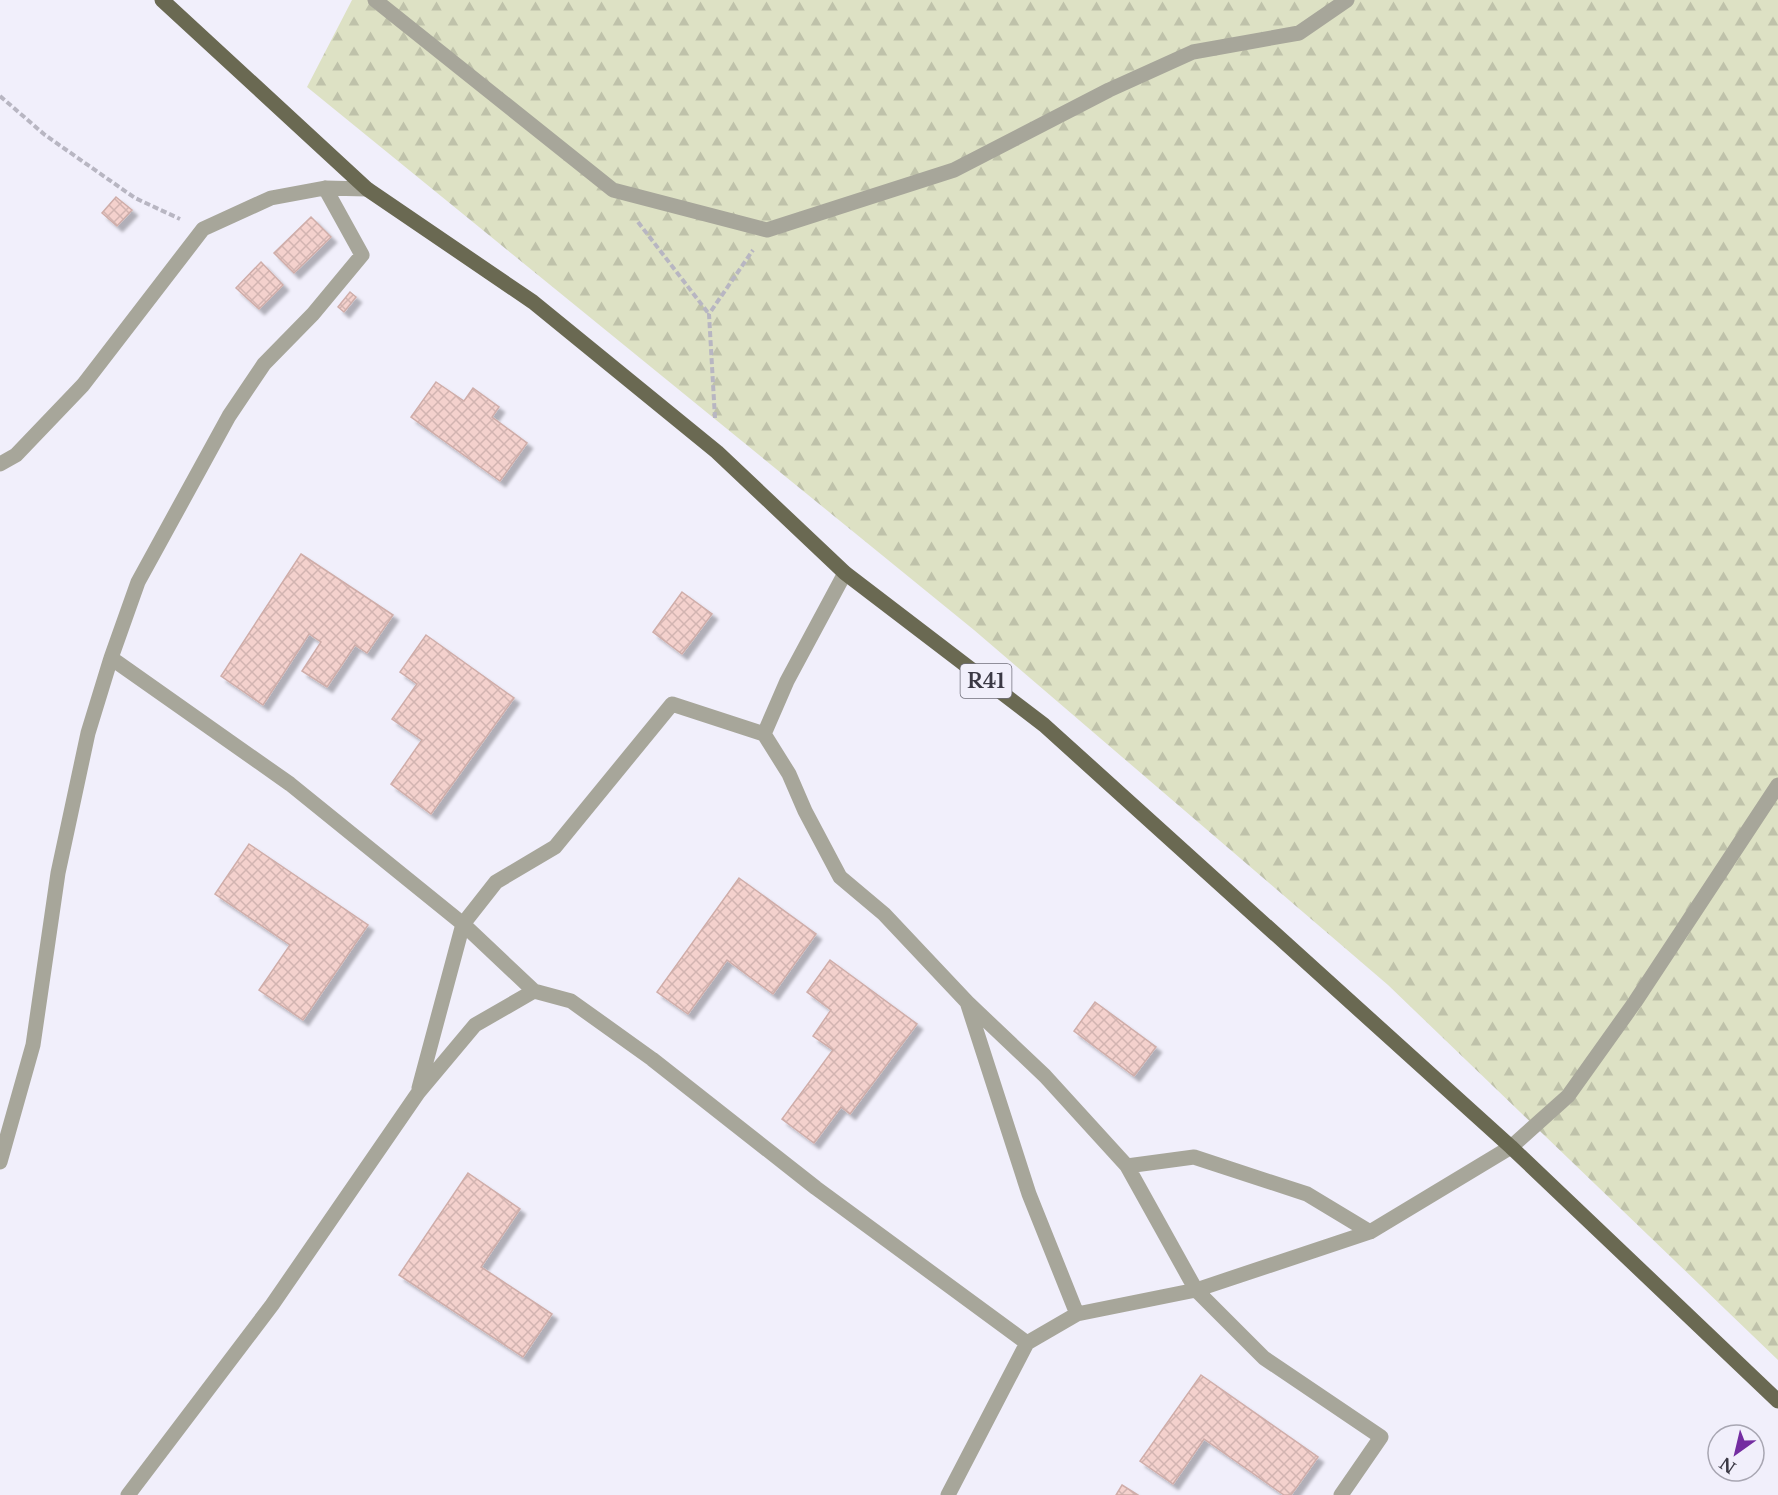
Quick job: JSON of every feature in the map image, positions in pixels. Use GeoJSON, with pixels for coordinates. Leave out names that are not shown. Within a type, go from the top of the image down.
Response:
{"type":"FeatureCollection","features":[{"type":"Feature","properties":{"kind":"main road","name":"R41"},"geometry":{"type":"LineString","coordinates":[[162,0],[367,189],[532,302],[717,452],[845,573],[1044,725],[1511,1147],[1778,1401]]}},
{"type":"Feature","properties":{"kind":"street"},"geometry":{"type":"LineString","coordinates":[[375,0],[613,190],[767,230],[954,170],[1108,90],[1193,52],[1299,33],[1347,0]]}},
{"type":"Feature","properties":{"kind":"street"},"geometry":{"type":"LineString","coordinates":[[0,464],[16,455],[83,385],[203,229],[271,198],[325,188],[367,189]]}},
{"type":"Feature","properties":{"kind":"street"},"geometry":{"type":"LineString","coordinates":[[0,1162],[33,1045],[58,873],[88,733],[138,582],[229,416],[264,364],[313,314],[362,255],[325,188]]}},
{"type":"Feature","properties":{"kind":"street"},"geometry":{"type":"LineString","coordinates":[[764,734],[788,681],[845,573]]}},
{"type":"Feature","properties":{"kind":"street"},"geometry":{"type":"LineString","coordinates":[[111,658],[290,784],[463,924],[534,991],[571,1001],[652,1059],[816,1188],[1028,1343]]}},
{"type":"Feature","properties":{"kind":"street"},"geometry":{"type":"LineString","coordinates":[[418,1093],[463,924],[496,882],[555,847],[672,704],[764,734],[789,774],[805,811],[840,877],[884,914],[967,1002],[1045,1076],[1127,1166],[1196,1290],[1264,1358],[1381,1437],[1341,1495]]}},
{"type":"Feature","properties":{"kind":"street"},"geometry":{"type":"LineString","coordinates":[[948,1495],[1028,1343],[1077,1314],[1196,1290],[1370,1232],[1511,1147],[1569,1096],[1635,1002],[1778,785]]}},
{"type":"Feature","properties":{"kind":"street"},"geometry":{"type":"LineString","coordinates":[[128,1495],[272,1305],[418,1093],[474,1025],[534,991]]}},
{"type":"Feature","properties":{"kind":"street"},"geometry":{"type":"LineString","coordinates":[[967,1002],[1029,1194],[1077,1314]]}},
{"type":"Feature","properties":{"kind":"street"},"geometry":{"type":"LineString","coordinates":[[1127,1166],[1194,1157],[1306,1194],[1370,1232]]}},
{"type":"Feature","properties":{"kind":"path"},"geometry":{"type":"LineString","coordinates":[[0,96],[45,135],[135,198],[203,229]]}},
{"type":"Feature","properties":{"kind":"path"},"geometry":{"type":"LineString","coordinates":[[613,190],[709,314],[717,452]]}},
{"type":"Feature","properties":{"kind":"path"},"geometry":{"type":"LineString","coordinates":[[709,314],[767,230]]}},
{"type":"Feature","properties":{"kind":"green space"},"geometry":{"type":"Polygon","coordinates":[[[352,0],[1778,0],[1778,1360],[1388,985],[974,630],[307,87],[352,0]]]}},
{"type":"Feature","properties":{"kind":"building"},"geometry":{"type":"Polygon","coordinates":[[[116,197],[132,210],[117,226],[102,213],[116,197]]]}},
{"type":"Feature","properties":{"kind":"building"},"geometry":{"type":"Polygon","coordinates":[[[311,217],[331,237],[294,273],[274,253],[311,217]]]}},
{"type":"Feature","properties":{"kind":"building"},"geometry":{"type":"Polygon","coordinates":[[[261,262],[283,285],[259,309],[236,288],[261,262]]]}},
{"type":"Feature","properties":{"kind":"building"},"geometry":{"type":"Polygon","coordinates":[[[350,292],[356,297],[344,312],[338,307],[350,292]]]}},
{"type":"Feature","properties":{"kind":"building"},"geometry":{"type":"Polygon","coordinates":[[[436,382],[464,401],[473,388],[499,407],[492,417],[527,443],[500,481],[411,417],[436,382]]]}},
{"type":"Feature","properties":{"kind":"building"},"geometry":{"type":"Polygon","coordinates":[[[301,554],[393,615],[367,653],[355,645],[327,687],[302,671],[321,642],[309,634],[263,705],[221,676],[301,554]]]}},
{"type":"Feature","properties":{"kind":"building"},"geometry":{"type":"Polygon","coordinates":[[[682,592],[712,614],[682,654],[653,632],[682,592]]]}},
{"type":"Feature","properties":{"kind":"building"},"geometry":{"type":"Polygon","coordinates":[[[426,635],[514,698],[431,814],[391,784],[422,740],[392,719],[417,684],[400,672],[426,635]]]}},
{"type":"Feature","properties":{"kind":"building"},"geometry":{"type":"Polygon","coordinates":[[[249,844],[368,925],[303,1020],[259,990],[290,945],[215,894],[249,844]]]}},
{"type":"Feature","properties":{"kind":"building"},"geometry":{"type":"Polygon","coordinates":[[[739,878],[816,934],[773,994],[727,960],[688,1014],[657,992],[739,878]]]}},
{"type":"Feature","properties":{"kind":"building"},"geometry":{"type":"Polygon","coordinates":[[[830,960],[917,1024],[850,1114],[841,1107],[814,1143],[782,1119],[833,1050],[813,1036],[831,1010],[807,992],[830,960]]]}},
{"type":"Feature","properties":{"kind":"building"},"geometry":{"type":"Polygon","coordinates":[[[1095,1002],[1156,1047],[1134,1076],[1074,1031],[1095,1002]]]}},
{"type":"Feature","properties":{"kind":"building"},"geometry":{"type":"Polygon","coordinates":[[[468,1173],[520,1209],[481,1267],[552,1314],[523,1357],[399,1275],[468,1173]]]}},
{"type":"Feature","properties":{"kind":"building"},"geometry":{"type":"Polygon","coordinates":[[[1201,1375],[1318,1457],[1291,1495],[1284,1495],[1204,1439],[1173,1484],[1140,1461],[1201,1375]]]}},
{"type":"Feature","properties":{"kind":"building"},"geometry":{"type":"Polygon","coordinates":[[[1122,1485],[1138,1495],[1116,1495],[1122,1485]]]}}]}
